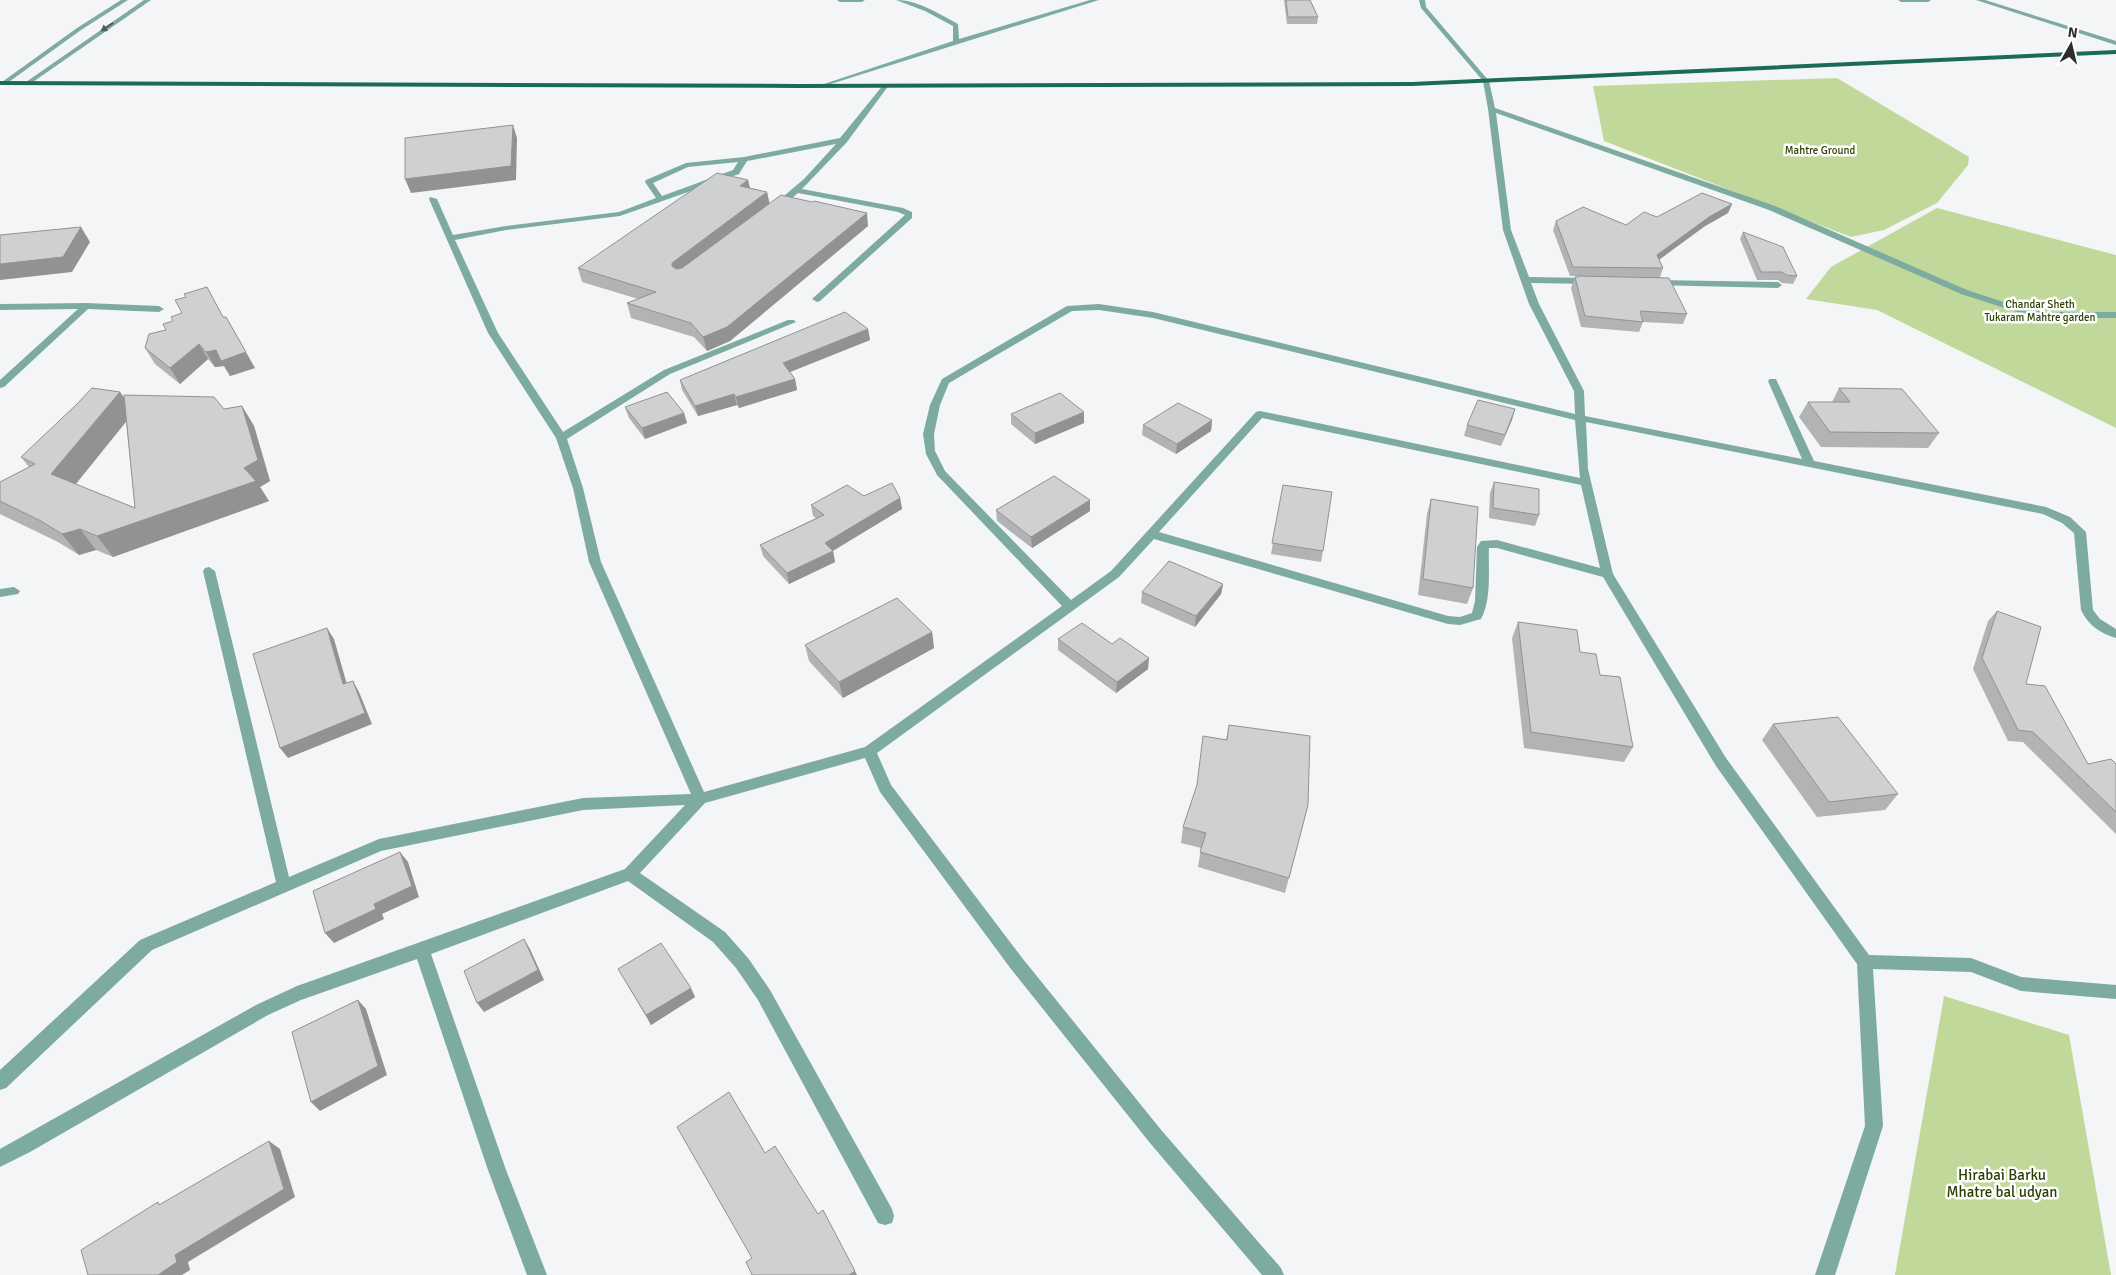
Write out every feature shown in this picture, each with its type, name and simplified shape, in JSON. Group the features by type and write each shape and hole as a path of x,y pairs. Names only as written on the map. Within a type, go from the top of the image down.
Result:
{"main road":[{"path":"2,83 823,86 1412,84 2116,52"}],"street":[{"path":"2,83 125,0"},
{"path":"28,83 148,0"},
{"path":"840,0 862,0"},
{"path":"899,0 956,25 956,42"},
{"path":"909,3 919,0"},
{"path":"823,86 956,42 1096,0"},
{"path":"1422,0 1423,7 1486,81 1492,110 1507,230 1534,304 1579,391 1583,469 1607,574 1722,762 1865,962 1874,1126 1825,1275"},
{"path":"1902,0 1928,0"},
{"path":"1978,0 2116,43"},
{"path":"39,58 63,57"},
{"path":"765,216 796,190 844,140 886,86"},
{"path":"1492,110 1772,208 1964,292 2020,310 2048,315 2116,315"},
{"path":"660,199 649,182 686,165 744,159 844,140"},
{"path":"450,238 506,228 620,214 736,172 744,159"},
{"path":"796,190 900,210 909,214 908,218 817,299"},
{"path":"433,199 493,334 560,438 578,488 596,562 700,800"},
{"path":"1526,280 1603,282"},
{"path":"1642,282 1778,285"},
{"path":"0,307 86,306 159,309"},
{"path":"0,385 86,306"},
{"path":"1070,606 941,473 929,450 929,432 936,396 945,381 1070,308 1100,307 1153,315 1580,418 2046,511 2066,520 2080,532 2087,610 2090,617 2099,625 2116,634"},
{"path":"560,438 629,394 668,372 790,322"},
{"path":"1772,381 1810,464"},
{"path":"0,1082 146,945 379,845 583,804 700,800 869,751 1115,574 1260,414 1586,482"},
{"path":"1151,534 1392,604 1460,621 1477,616 1481,600 1483,547 1485,544 1497,544 1607,574"},
{"path":"209,571 284,886"},
{"path":"0,593 14,591"},
{"path":"869,751 885,788 1017,964 1156,1137 1274,1275"},
{"path":"0,1158 262,1010 297,994 630,874 700,800"},
{"path":"630,874 719,937 742,962 764,995 885,1216"},
{"path":"422,950 497,1170 537,1275"},
{"path":"1865,962 1970,965 2021,984 2116,992"}],"green space":[{"name":"Mahtre Ground","path":"1837,78 1969,157 1968,165 1937,203 1884,230 1851,237 1604,141 1593,86"},
{"name":"Chandar Sheth Tukaram Mahtre garden","path":"1937,208 2116,255 2116,428 1877,310 1806,299 1831,267"},
{"name":"Hirabai Barku Mhatre bal udyan","path":"1944,996 2069,1035 2111,1275 1895,1275"}],"building":[{"path":"1286,0 1310,0 1318,17 1288,17"},
{"path":"513,125 511,166 405,179 405,138"},
{"path":"717,173 748,180 740,186 767,192 672,263 672,266 676,269 682,268 781,195 867,213 727,327 703,337 691,323 627,303 656,292 578,268"},
{"path":"1702,193 1732,204 1709,217 1657,255 1663,268 1573,267 1556,221 1583,207 1626,225 1644,212 1657,217"},
{"path":"81,227 63,257 0,264 0,235"},
{"path":"1743,232 1783,247 1797,276 1786,275 1782,272 1761,272"},
{"path":"1575,277 1669,278 1687,314 1640,311 1643,322 1585,316"},
{"path":"207,287 223,317 226,317 246,352 221,361 216,350 206,352 199,344 170,368 145,348 149,334 166,330 163,324 173,321 171,317 182,313 175,300 186,297 184,294"},
{"path":"845,312 868,329 783,363 795,379 736,397 734,394 695,406 680,380"},
{"path":"92,388 120,392 51,474 135,508 124,395 214,397 224,409 242,406 258,460 244,468 256,481 97,536 80,529 62,534 41,521 0,501 0,482 35,464 21,457"},
{"path":"1839,388 1902,389 1939,433 1830,432 1808,402 1850,402"},
{"path":"667,392 684,413 642,428 625,407"},
{"path":"1060,393 1084,412 1035,433 1011,414"},
{"path":"1478,400 1515,409 1505,435 1467,425"},
{"path":"1178,403 1212,420 1177,444 1143,425"},
{"path":"1054,476 1090,500 1031,537 996,510"},
{"path":"1494,482 1539,489 1539,515 1493,508"},
{"path":"892,483 900,498 825,543 833,551 787,573 760,545 824,515 811,505 847,485 864,496"},
{"path":"1283,485 1332,492 1323,551 1272,543"},
{"path":"1431,499 1478,507 1473,588 1423,579"},
{"path":"1169,561 1223,584 1196,616 1142,592"},
{"path":"897,598 932,632 839,682 805,645"},
{"path":"1997,611 2041,627 2026,684 2045,686 2088,764 2111,759 2116,764 2116,812 2033,732 2018,730 1982,658"},
{"path":"1518,622 1577,630 1580,652 1596,654 1600,675 1620,677 1633,747 1531,732"},
{"path":"1082,623 1112,644 1120,638 1149,658 1117,682 1058,639"},
{"path":"327,628 343,684 353,681 365,713 280,748 253,654"},
{"path":"1838,717 1898,794 1829,802 1773,724"},
{"path":"1229,725 1310,736 1308,805 1289,878 1200,852 1206,833 1183,827 1197,785 1203,736 1227,740"},
{"path":"400,852 412,886 374,904 376,909 325,933 313,891"},
{"path":"524,939 538,970 477,1003 464,971"},
{"path":"661,943 691,988 646,1015 618,969"},
{"path":"358,1000 378,1066 311,1102 292,1032"},
{"path":"729,1092 765,1153 775,1146 818,1214 823,1210 855,1271 849,1275 752,1275 746,1262 752,1258 677,1127"},
{"path":"269,1141 284,1189 175,1255 177,1262 158,1275 88,1275 81,1250 158,1202 159,1205"}]}
